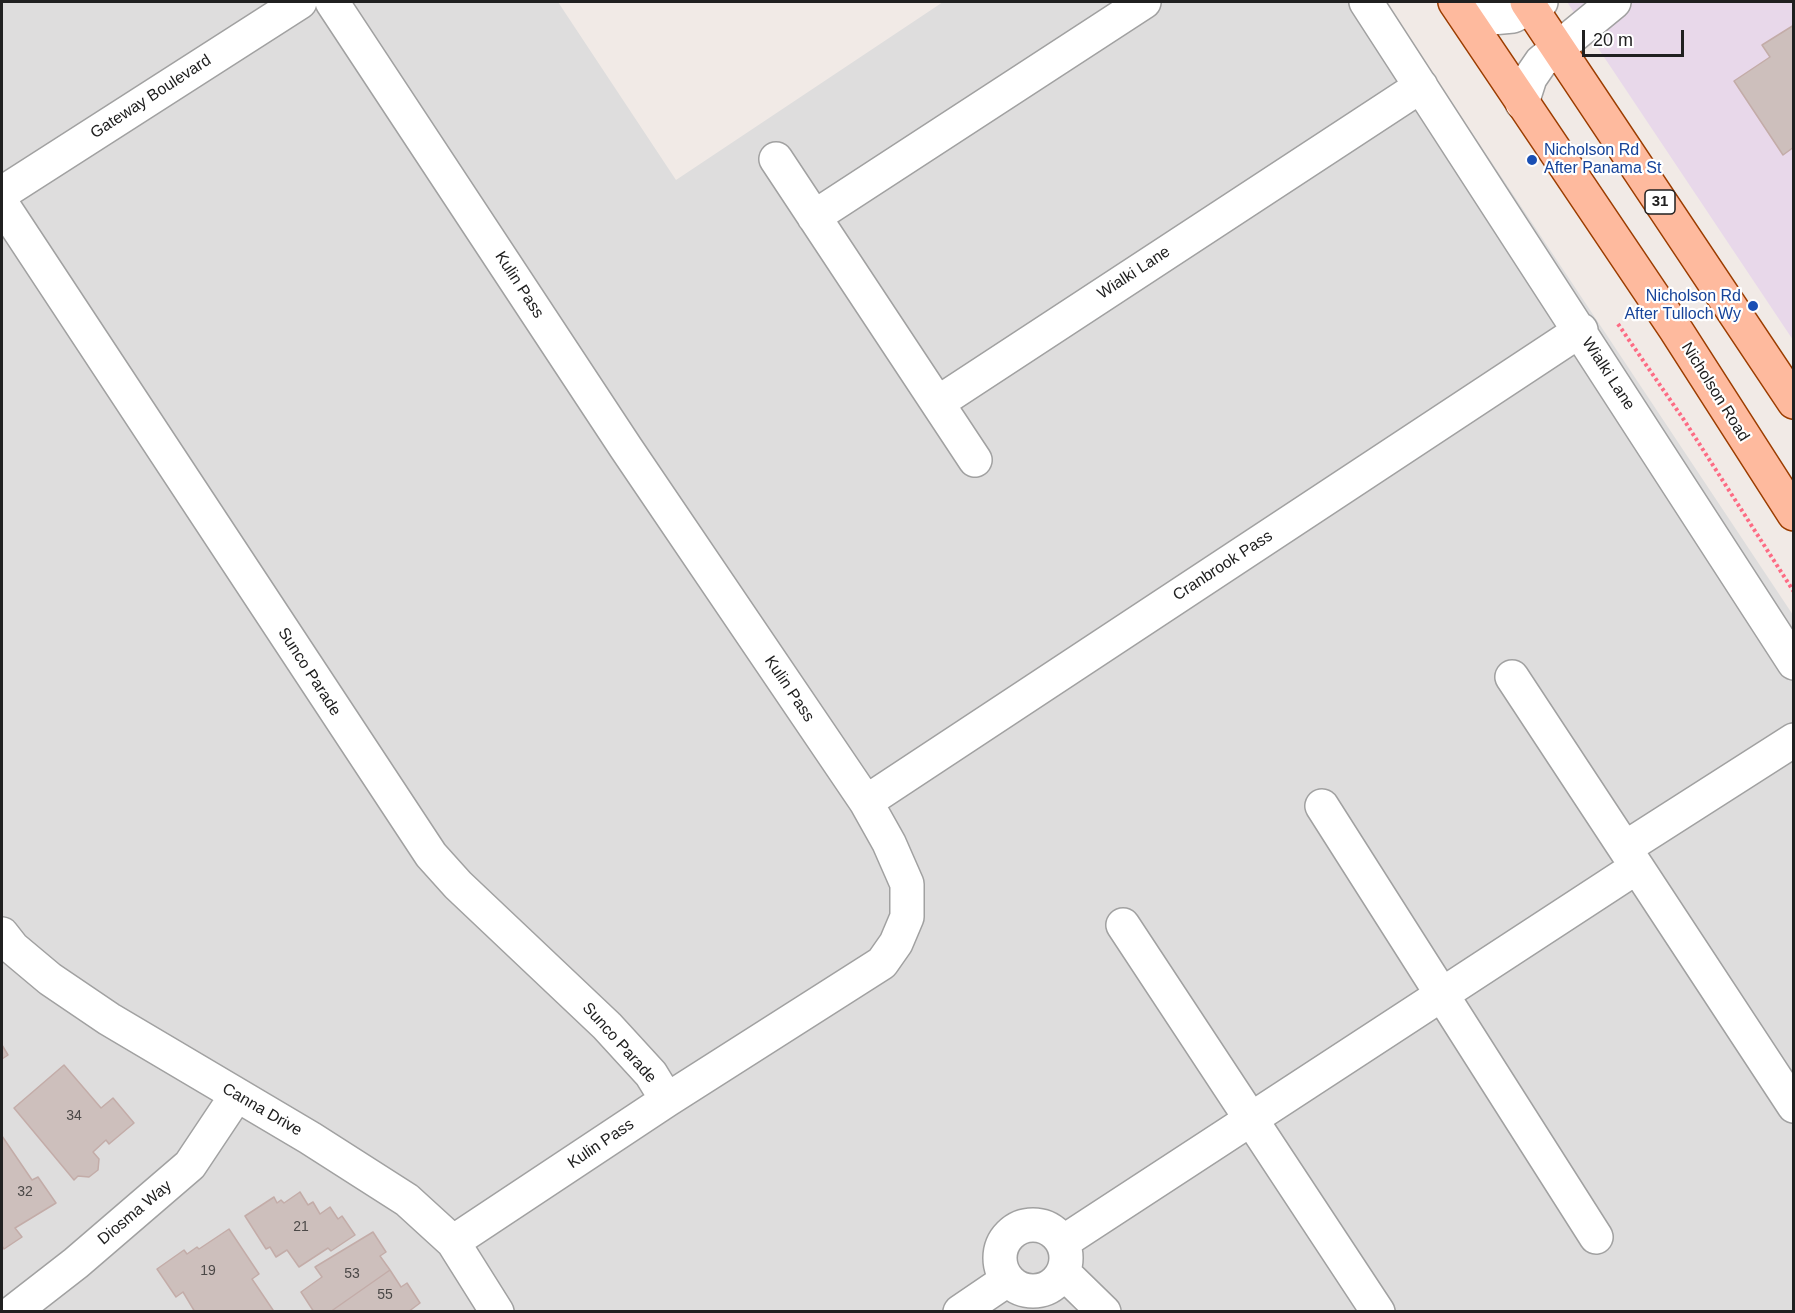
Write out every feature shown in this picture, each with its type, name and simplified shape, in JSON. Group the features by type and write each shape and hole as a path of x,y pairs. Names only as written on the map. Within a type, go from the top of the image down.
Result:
{"main road":[{"name":"31","path":"1533,4 1558,48 1794,402"},
{"name":"Nicholson Road","path":"1459,7 1676,330 1794,514"}],"street":[{"name":"Gateway Boulevard","path":"2,193 300,2"},
{"name":"Kulin Pass","path":"332,2 626,448 866,802 889,843 907,884 907,917 896,943 882,963 667,1100 453,1242"},
{"path":"814,217 1144,2"},
{"name":"Wialki Lane","path":"1366,2 1581,330 1794,663"},
{"path":"1522,103 1530,78 1541,62 1614,2"},
{"path":"1459,7 1481,19 1513,16 1533,4"},
{"name":"Wialki Lane","path":"939,402 1421,86"},
{"path":"776,159 975,459"},
{"name":"Sunco Parade","path":"2,204 431,855 458,885 607,1026 651,1074 667,1100"},
{"name":"Cranbrook Pass","path":"866,802 1581,330"},
{"path":"1512,677 1794,1106"},
{"path":"1104,1311 1064,1258 1048,1227 1030,1224 1015,1229 1003,1242 1000,1262 1007,1280 1018,1288 1032,1292 1050,1288 1064,1258 1250,1118 1443,996 1794,740"},
{"path":"1322,806 1596,1237"},
{"path":"1123,925 1378,1311"},
{"name":"Canna Drive","path":"2,934 13,948 50,980 236,1096 383,1183 407,1200 453,1242 497,1311"},
{"name":"Diosma Way","path":"14,1311 76,1263 190,1165 236,1096"},
{"path":"960,1311 1007,1280"}],"path":[{"path":"1617,322 1684,420 1794,592"}],"shaded area":[{"path":"2,2 558,2 676,180 943,2 1385,2 1793,615 1793,1311 2,1312"},
{"path":"1567,2 1793,2 1793,340 1600,51"}],"building":[{"path":"1794,25 1794,147 1783,155 1734,81 1770,57 1762,45"},
{"path":"2,1045 8,1055 2,1059"},
{"path":"64,1065 101,1108 113,1098 134,1123 109,1144 106,1140 93,1152 99,1159 98,1170 89,1177 78,1176 74,1180 14,1108"},
{"path":"2,1136 32,1180 38,1177 56,1203 15,1228 22,1237 4,1249 2,1246"},
{"path":"300,1192 308,1205 313,1202 320,1214 330,1207 338,1219 342,1216 355,1235 331,1251 328,1248 299,1267 287,1250 276,1257 270,1247 266,1249 245,1216 274,1197 277,1203 281,1200 284,1203"},
{"path":"229,1229 259,1274 252,1279 273,1310 271,1312 195,1312 183,1292 176,1297 157,1269 184,1250 187,1254 197,1247 199,1249"},
{"path":"373,1232 386,1252 380,1256 390,1270 330,1312 314,1312 301,1292 322,1277 315,1267"},
{"path":"390,1270 401,1287 407,1283 420,1303 408,1312 330,1312"}],"place":[{"name":"Nicholson Rd After Panama St","path":"1532,160"},
{"name":"Nicholson Rd After Tulloch Wy","path":"1753,306"}]}
